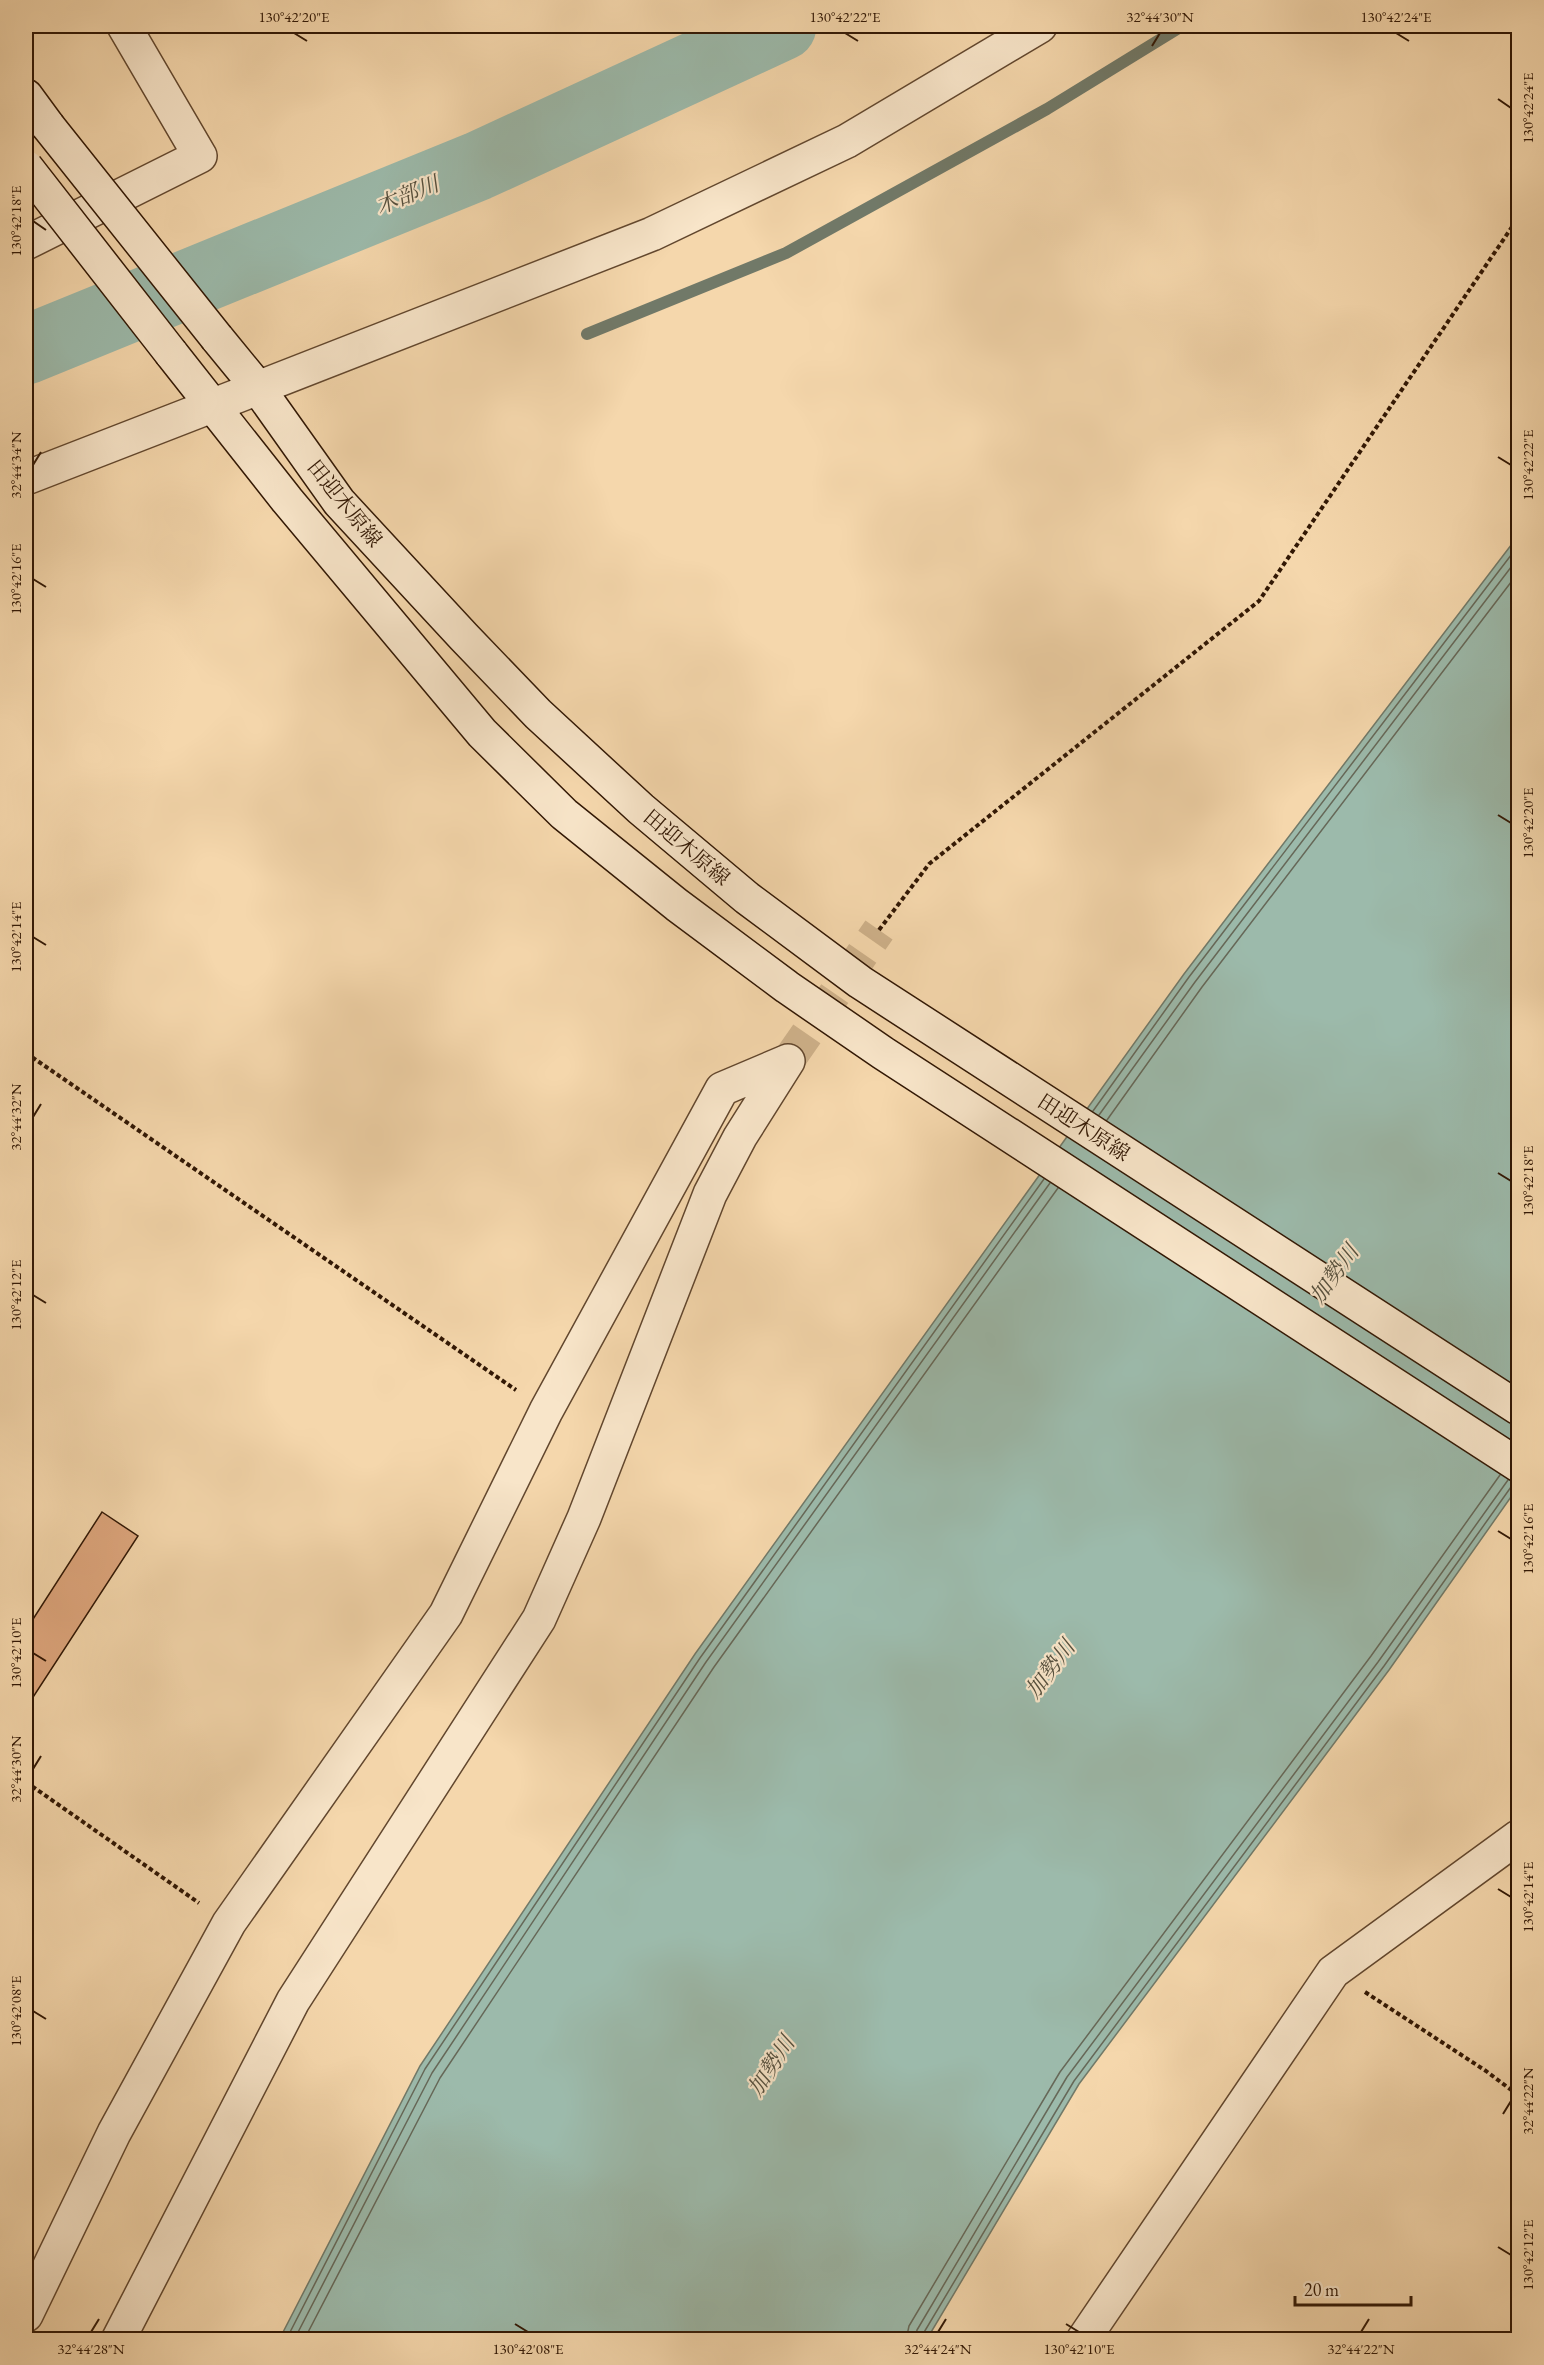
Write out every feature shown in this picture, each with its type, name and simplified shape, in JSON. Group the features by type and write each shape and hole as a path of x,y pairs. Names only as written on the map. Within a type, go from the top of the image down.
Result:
{"street":[{"path":"26,243 200,156 124,26"},
{"path":"26,478 652,234 847,141 1040,26"},
{"name":"田迎木原線","path":"26,96 258,388 346,510 538,714 641,809 747,898 860,981 1518,1408"},
{"name":"田迎木原線","path":"26,167 287,500 482,733 564,813 677,905 787,987 883,1053 1518,1465"},
{"path":"26,2315 114,2133 229,1923 446,1614 546,1411 722,1089 788,1060 740,1137 710,1194 584,1518 538,1619 294,2001 118,2340"},
{"path":"1083,2340 1333,1972 1518,1838"}],"path":[{"path":"879,930 928,864 1259,601 1518,218"},
{"path":"26,1053 546,1411"},
{"path":"26,1782 229,1923"},
{"path":"1333,1972 1486,2071 1518,2096"}],"water":[{"name":"加勢川","path":"1518,536 1518,1487 1389,1670 1079,2084 927,2339 279,2340 420,2066 695,1654 1184,974"}],"building":[{"path":"102,1512 138,1536 26,1708 26,1630"}],"waterway":[{"name":"木部川","path":"26,350 478,166 782,26"},
{"path":"587,334 786,253 1047,109 1182,26"}],"tunnel":[{"path":"788,1061 879,930"}]}
